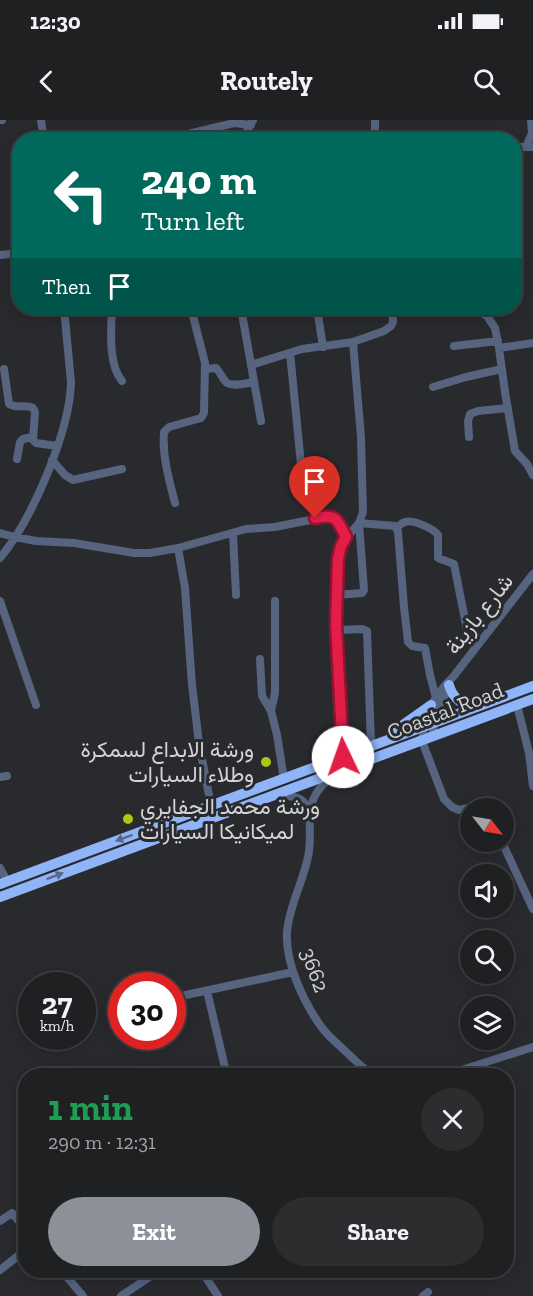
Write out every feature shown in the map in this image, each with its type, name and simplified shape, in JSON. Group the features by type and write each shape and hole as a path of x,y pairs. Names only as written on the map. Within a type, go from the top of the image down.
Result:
{"highway":[{"path":"451,681 454,697 461,703 477,707"},
{"name":"Coastal Road","path":"4,883 533,686"},
{"name":"Coastal Road","path":"0,897 533,699"},
{"path":"388,740 397,729 433,701"}],"street":[{"path":"529,147 532,133 531,120"},
{"path":"196,132 234,123 252,122"},
{"path":"0,255 10,254"},
{"path":"0,558 15,537 40,489 57,446 71,387 64,315"},
{"path":"112,315 114,366 122,381"},
{"path":"175,503 167,470 164,432 169,427 204,415 205,363 193,315"},
{"path":"242,315 261,421"},
{"path":"318,315 323,347"},
{"path":"251,365 302,350 353,342 389,329 393,322 392,315"},
{"path":"484,315 490,319 495,328 516,451 533,475"},
{"path":"343,757 337,630 339,554 346,537 359,523 363,512 361,437 353,342"},
{"path":"454,346 533,344"},
{"path":"290,353 301,464"},
{"path":"205,369 216,368 230,384 254,382"},
{"path":"4,369 9,404 30,407 34,410 32,437 36,443 57,446"},
{"path":"433,387 502,369"},
{"path":"469,437 470,414 508,408"},
{"path":"17,459 20,442 32,437"},
{"path":"52,460 65,475 73,480 122,469"},
{"path":"0,533 36,541 82,543 141,554 164,552 246,530 330,516 336,519 346,537"},
{"path":"396,528 403,522 410,521 432,529 438,535 438,558 454,564 467,630 476,647"},
{"path":"359,523 393,526 398,532 408,642 412,646 425,648 433,701"},
{"path":"337,595 362,593 364,590 359,523"},
{"path":"233,533 236,596"},
{"path":"178,548 184,588 192,685 211,806"},
{"name":"شارع بازينة","path":"427,739 433,701 533,574"},
{"path":"0,601 36,705"},
{"path":"271,711 275,693 275,601"},
{"path":"337,630 363,628 367,631 371,746"},
{"path":"260,659 262,696 271,711 275,726 284,779"},
{"name":"شارع بازينة","path":"429,724 451,681"},
{"path":"517,705 529,753 533,786"},
{"path":"427,739 444,799 452,807 460,810"},
{"name":"3662","path":"337,772 315,795 313,801 309,856 287,930 287,946 293,972 321,1027 363,1068"},
{"path":"277,795 297,797 304,801 310,819"},
{"path":"507,852 533,909"},
{"path":"0,868 4,883"},
{"path":"186,995 293,972"},
{"path":"207,991 224,1068"},
{"path":"468,1068 533,1047"},
{"path":"0,1221 12,1213 18,1219"},
{"path":"0,1270 18,1255"},
{"path":"67,1278 78,1294"},
{"path":"121,1296 148,1278"},
{"path":"206,1278 218,1296"}],"place":[{"name":"ورشة الابداع لسمكرة وطلاء السيارات","path":"266,762"},
{"name":"ورشة محمد الجفايري لميكانيكا السيارات","path":"128,819"}],"route":[{"path":"315,518 333,517 346,537 338,559 336,623 343,757"}]}
